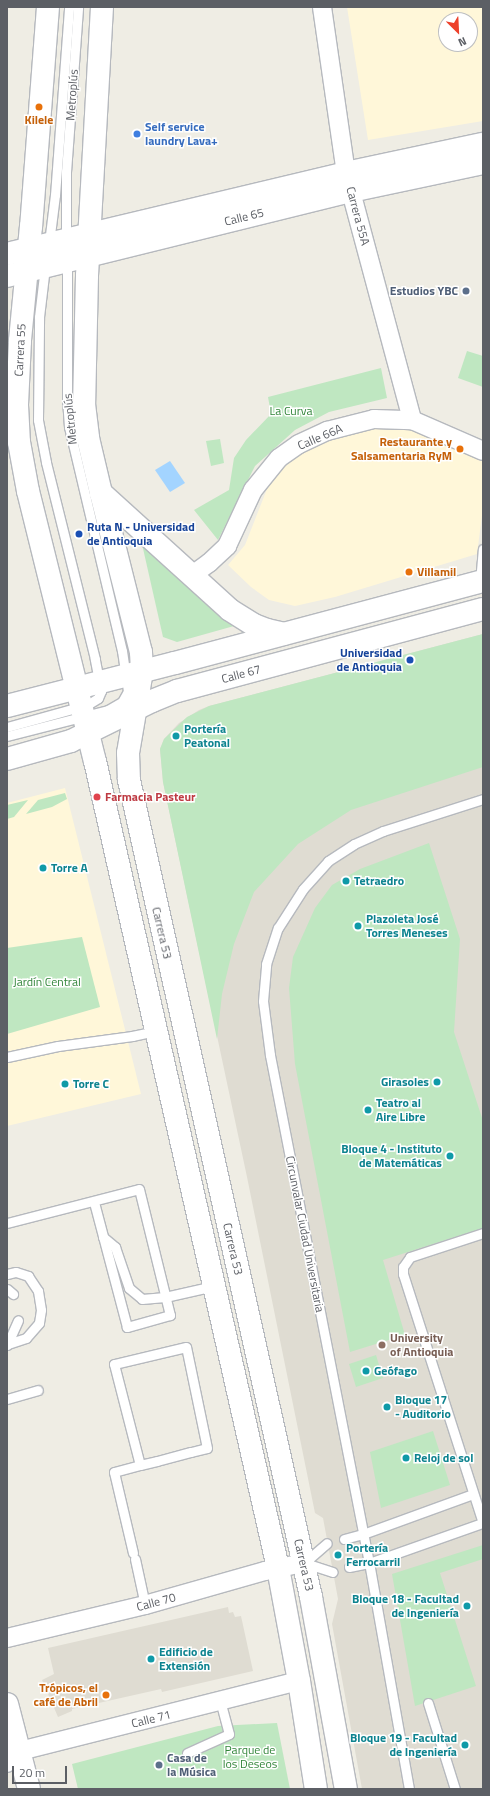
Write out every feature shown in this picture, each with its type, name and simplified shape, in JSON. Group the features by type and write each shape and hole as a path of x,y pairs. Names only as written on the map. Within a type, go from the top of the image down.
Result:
{"main road":[{"name":"Carrera 55","path":"48,7 48,244 26,271 17,404 19,442 28,491 83,710"},
{"path":"102,7 88,255 84,404 88,438 138,638 134,673"},
{"name":"Calle 65","path":"26,271 67,261 483,144"},
{"name":"Calle 65","path":"7,254 90,233 349,182 483,163"},
{"path":"101,493 218,601 241,618 266,630 286,634"},
{"name":"Calle 67","path":"7,759 62,744 100,681 286,634 482,581"},
{"name":"Calle 67","path":"7,706 83,710 135,710 184,689 483,608"},
{"name":"Carrera 53","path":"134,673 135,710 128,753 132,797 304,1563 346,1789"},
{"path":"83,710 278,1568 299,1681 316,1789"},
{"path":"7,1704 14,1757 29,1789"}],"street":[{"name":"Carrera 55A","path":"322,7 349,182 412,420"},
{"name":"Calle 66A","path":"191,576 209,563 227,546 253,490 279,458 299,444 327,431 374,419 412,420 483,451"},
{"name":"Calle 70","path":"7,1638 145,1605 278,1568 304,1563"},
{"name":"Calle 71","path":"14,1757 299,1681"}],"lane":[{"name":"Metroplús","path":"48,244 55,195 68,7"},
{"name":"Metroplús","path":"48,244 66,172 78,7"},
{"name":"Metroplús","path":"7,727 83,710 108,710 122,702 128,691 134,673 69,427 67,399 67,261 48,244"},
{"path":"26,271 39,317 38,420 46,462 100,681"},
{"path":"482,581 483,549"},
{"name":"Metroplús","path":"7,736 83,710"},
{"name":"Circunvalar Ciudad Universitaria","path":"409,1789 369,1563 270,1055 263,1001 266,964 278,928 303,889 328,860 354,844 382,831 483,799"},
{"path":"7,1057 58,1046 132,1036 156,1030"},
{"path":"7,1223 139,1190 170,1315 127,1327 94,1202"},
{"path":"349,1567 369,1563 482,1523 403,1274 403,1267 410,1257 483,1233"},
{"path":"103,1237 114,1247 129,1288 142,1299 165,1297 214,1286"},
{"path":"7,1274 16,1272 28,1276 38,1291 41,1310 39,1323 26,1338 8,1345"},
{"path":"8,1345 18,1320"},
{"path":"140,1465 114,1364 186,1347 206,1448 114,1472 145,1605"},
{"path":"7,1399 38,1390"},
{"path":"344,1539 363,1534 473,1494"},
{"path":"304,1563 327,1543"},
{"path":"304,1563 333,1572"},
{"path":"187,1753 228,1734 220,1702"},
{"path":"428,1703 455,1789"}],"shaded area":[{"path":"347,7 483,7 483,121 368,140"},
{"path":"383,426 410,430 483,458 483,508 477,554 335,597 295,606 269,600 251,587 228,565 245,545 267,489 278,472 301,452 356,428"},
{"name":"University of Antioquia","path":"483,634 483,1789 362,1789 332,1624 338,1599 323,1518 315,1513 247,1177 163,782 160,749 164,739 179,723 199,710 209,706"},
{"path":"65,788 141,1094 7,1126 7,803"},
{"name":"Edificio de Extensión","path":"228,1607 229,1613 233,1612 235,1617 241,1616 253,1671 162,1692 161,1689 72,1709 72,1711 58,1717 42,1680 54,1674 48,1648"}],"green space":[{"path":"467,351 483,356 483,387 458,378"},
{"name":"La Curva","path":"381,368 387,398 329,412 295,430 255,466 218,540 194,510 229,490 234,458 246,440 271,414 268,397"},
{"path":"220,439 224,463 211,466 206,441"},
{"path":"142,544 234,626 177,642 163,637"},
{"path":"483,634 483,767 351,810 298,844 254,892 234,944 222,994 217,1039 163,782 160,749 164,739 187,717 209,706"},
{"path":"65,793 67,799 52,807 26,814 38,800"},
{"path":"28,800 14,817 7,819 7,805"},
{"path":"429,843 460,939 454,1032 483,1121 483,1228 383,1260 405,1335 350,1352 295,1064 289,988 293,957 315,908 332,885 360,869"},
{"name":"Jardín Central","path":"82,937 100,1007 7,1034 7,948"},
{"path":"376,1355 383,1378 356,1387 349,1364"},
{"path":"433,1431 450,1485 381,1508 370,1452"},
{"path":"483,1545 483,1559 440,1573 476,1686 415,1706 392,1574"},
{"name":"Parque de los Deseos","path":"277,1723 290,1789 78,1789 72,1764 218,1726"}],"water":[{"path":"170,461 185,483 170,492 155,470"}],"place":[{"name":"Kilele","path":"39,107"},
{"name":"Self service laundry Lava+","path":"137,134"},
{"name":"Estudios YBC","path":"466,291"},
{"name":"Restaurante y Salsamentaria RyM","path":"460,449"},
{"name":"Ruta N - Universidad de Antioquia","path":"79,534"},
{"name":"Villamil","path":"409,572"},
{"name":"Universidad de Antioquia","path":"410,660"},
{"name":"Portería Peatonal","path":"176,736"},
{"name":"Farmacia Pasteur","path":"97,797"},
{"name":"Torre A","path":"43,868"},
{"name":"Tetraedro","path":"346,881"},
{"name":"Plazoleta José Torres Meneses","path":"358,926"},
{"name":"Girasoles","path":"437,1082"},
{"name":"Torre C","path":"65,1084"},
{"name":"Teatro al Aire Libre","path":"368,1110"},
{"name":"Bloque 4 - Instituto de Matemáticas","path":"450,1156"},
{"name":"University of Antioquia","path":"382,1345"},
{"name":"Geófago","path":"366,1371"},
{"name":"Bloque 17 - Auditorio","path":"387,1407"},
{"name":"Reloj de sol","path":"406,1458"},
{"name":"Portería Ferrocarril","path":"338,1555"},
{"name":"Bloque 18 - Facultad de Ingeniería","path":"467,1606"},
{"name":"Edificio de Extensión","path":"151,1659"},
{"name":"Trópicos, el café de Abril","path":"106,1695"},
{"name":"Bloque 19 - Facultad de Ingeniería","path":"465,1745"},
{"name":"Casa de la Música","path":"159,1765"}]}
